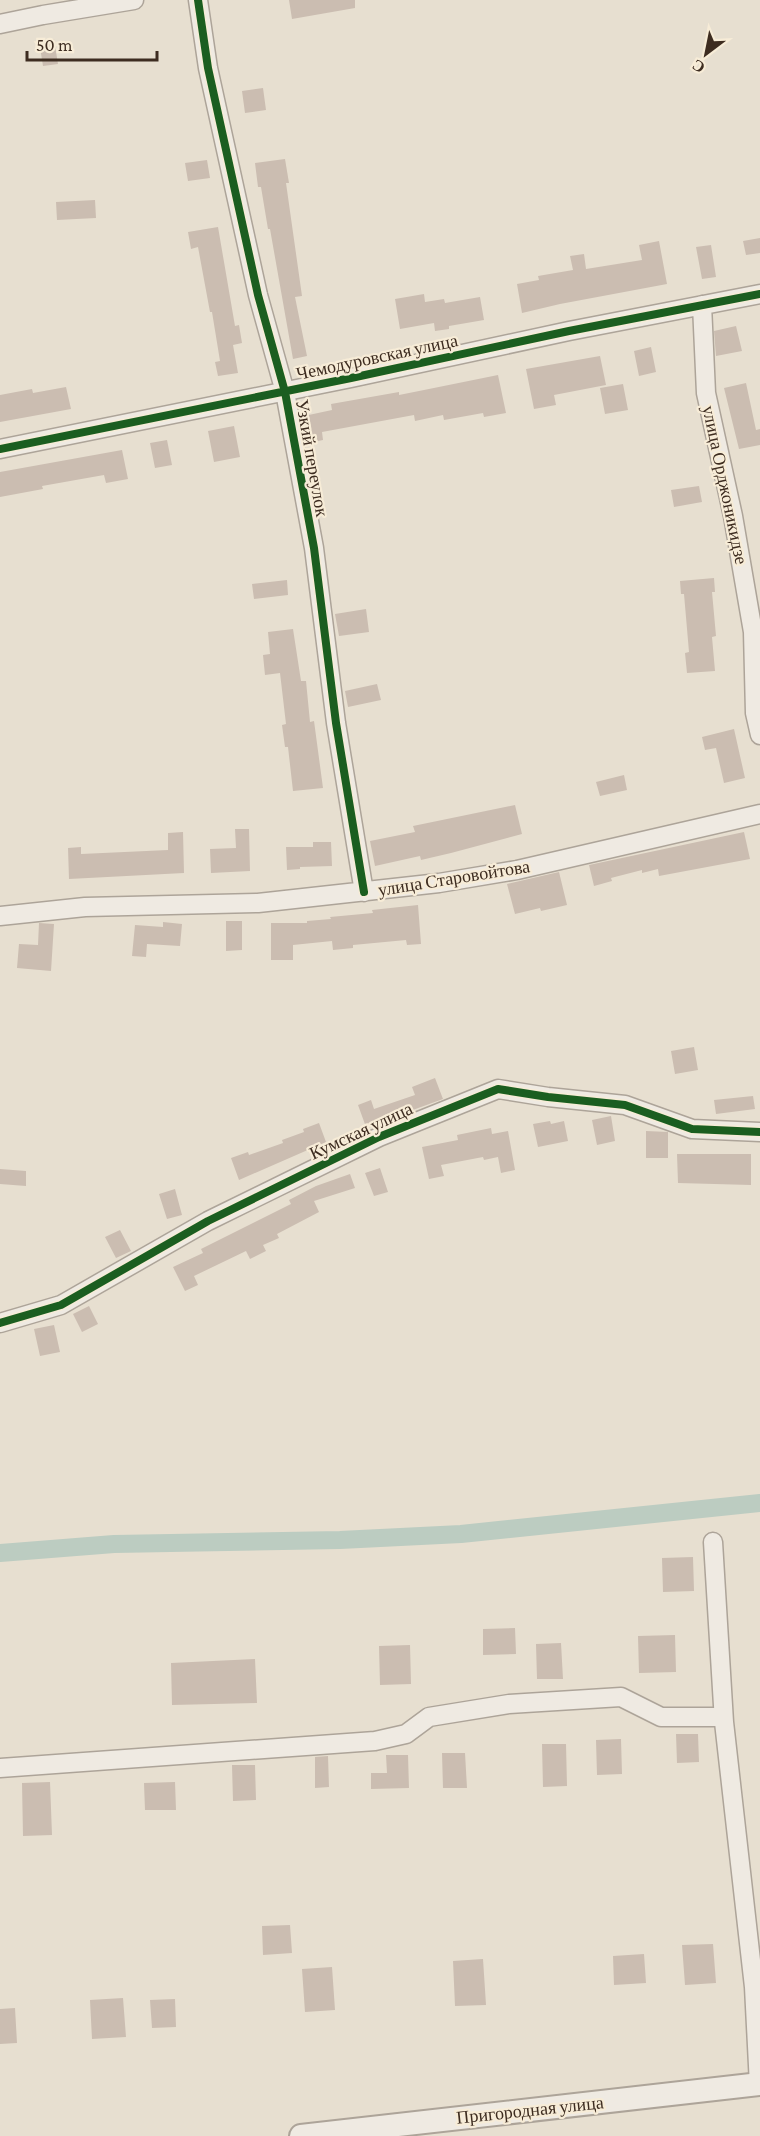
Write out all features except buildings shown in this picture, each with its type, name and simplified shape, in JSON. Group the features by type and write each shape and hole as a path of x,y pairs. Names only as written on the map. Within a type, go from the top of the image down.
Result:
{"street":[{"path":"0,24 134,0"},
{"name":"Узкий переулок","path":"198,0 208,68 256,283 285,392 314,548 336,723 364,892"},
{"name":"Чемодуровская улица","path":"0,449 285,392 569,331 760,294"},
{"name":"улица Орджоникидзе","path":"702,305 706,393 733,516 753,632 755,713 760,735"},
{"name":"улица Старовойтова","path":"0,916 85,907 258,903 439,883 517,870 760,814"},
{"name":"Кумская улица","path":"0,1323 61,1305 208,1221 368,1142 498,1089 625,1105 692,1129 760,1132"},
{"path":"712,1542 723,1717 754,1987 759,2084"},
{"path":"0,1768 375,1741 406,1734 429,1717 510,1704 621,1696 661,1717 723,1717"},
{"name":"Пригородная улица","path":"301,2136 759,2084"}],"waterway":[{"path":"0,1553 114,1544 340,1540 461,1534 760,1503"}],"cycle path":[{"path":"198,0 208,68 258,295 285,392 314,548 336,723 364,892"},
{"path":"0,449 569,331 760,294"},
{"path":"0,1323 61,1305 208,1221 379,1137 498,1089 625,1105 692,1129 760,1132"}]}
